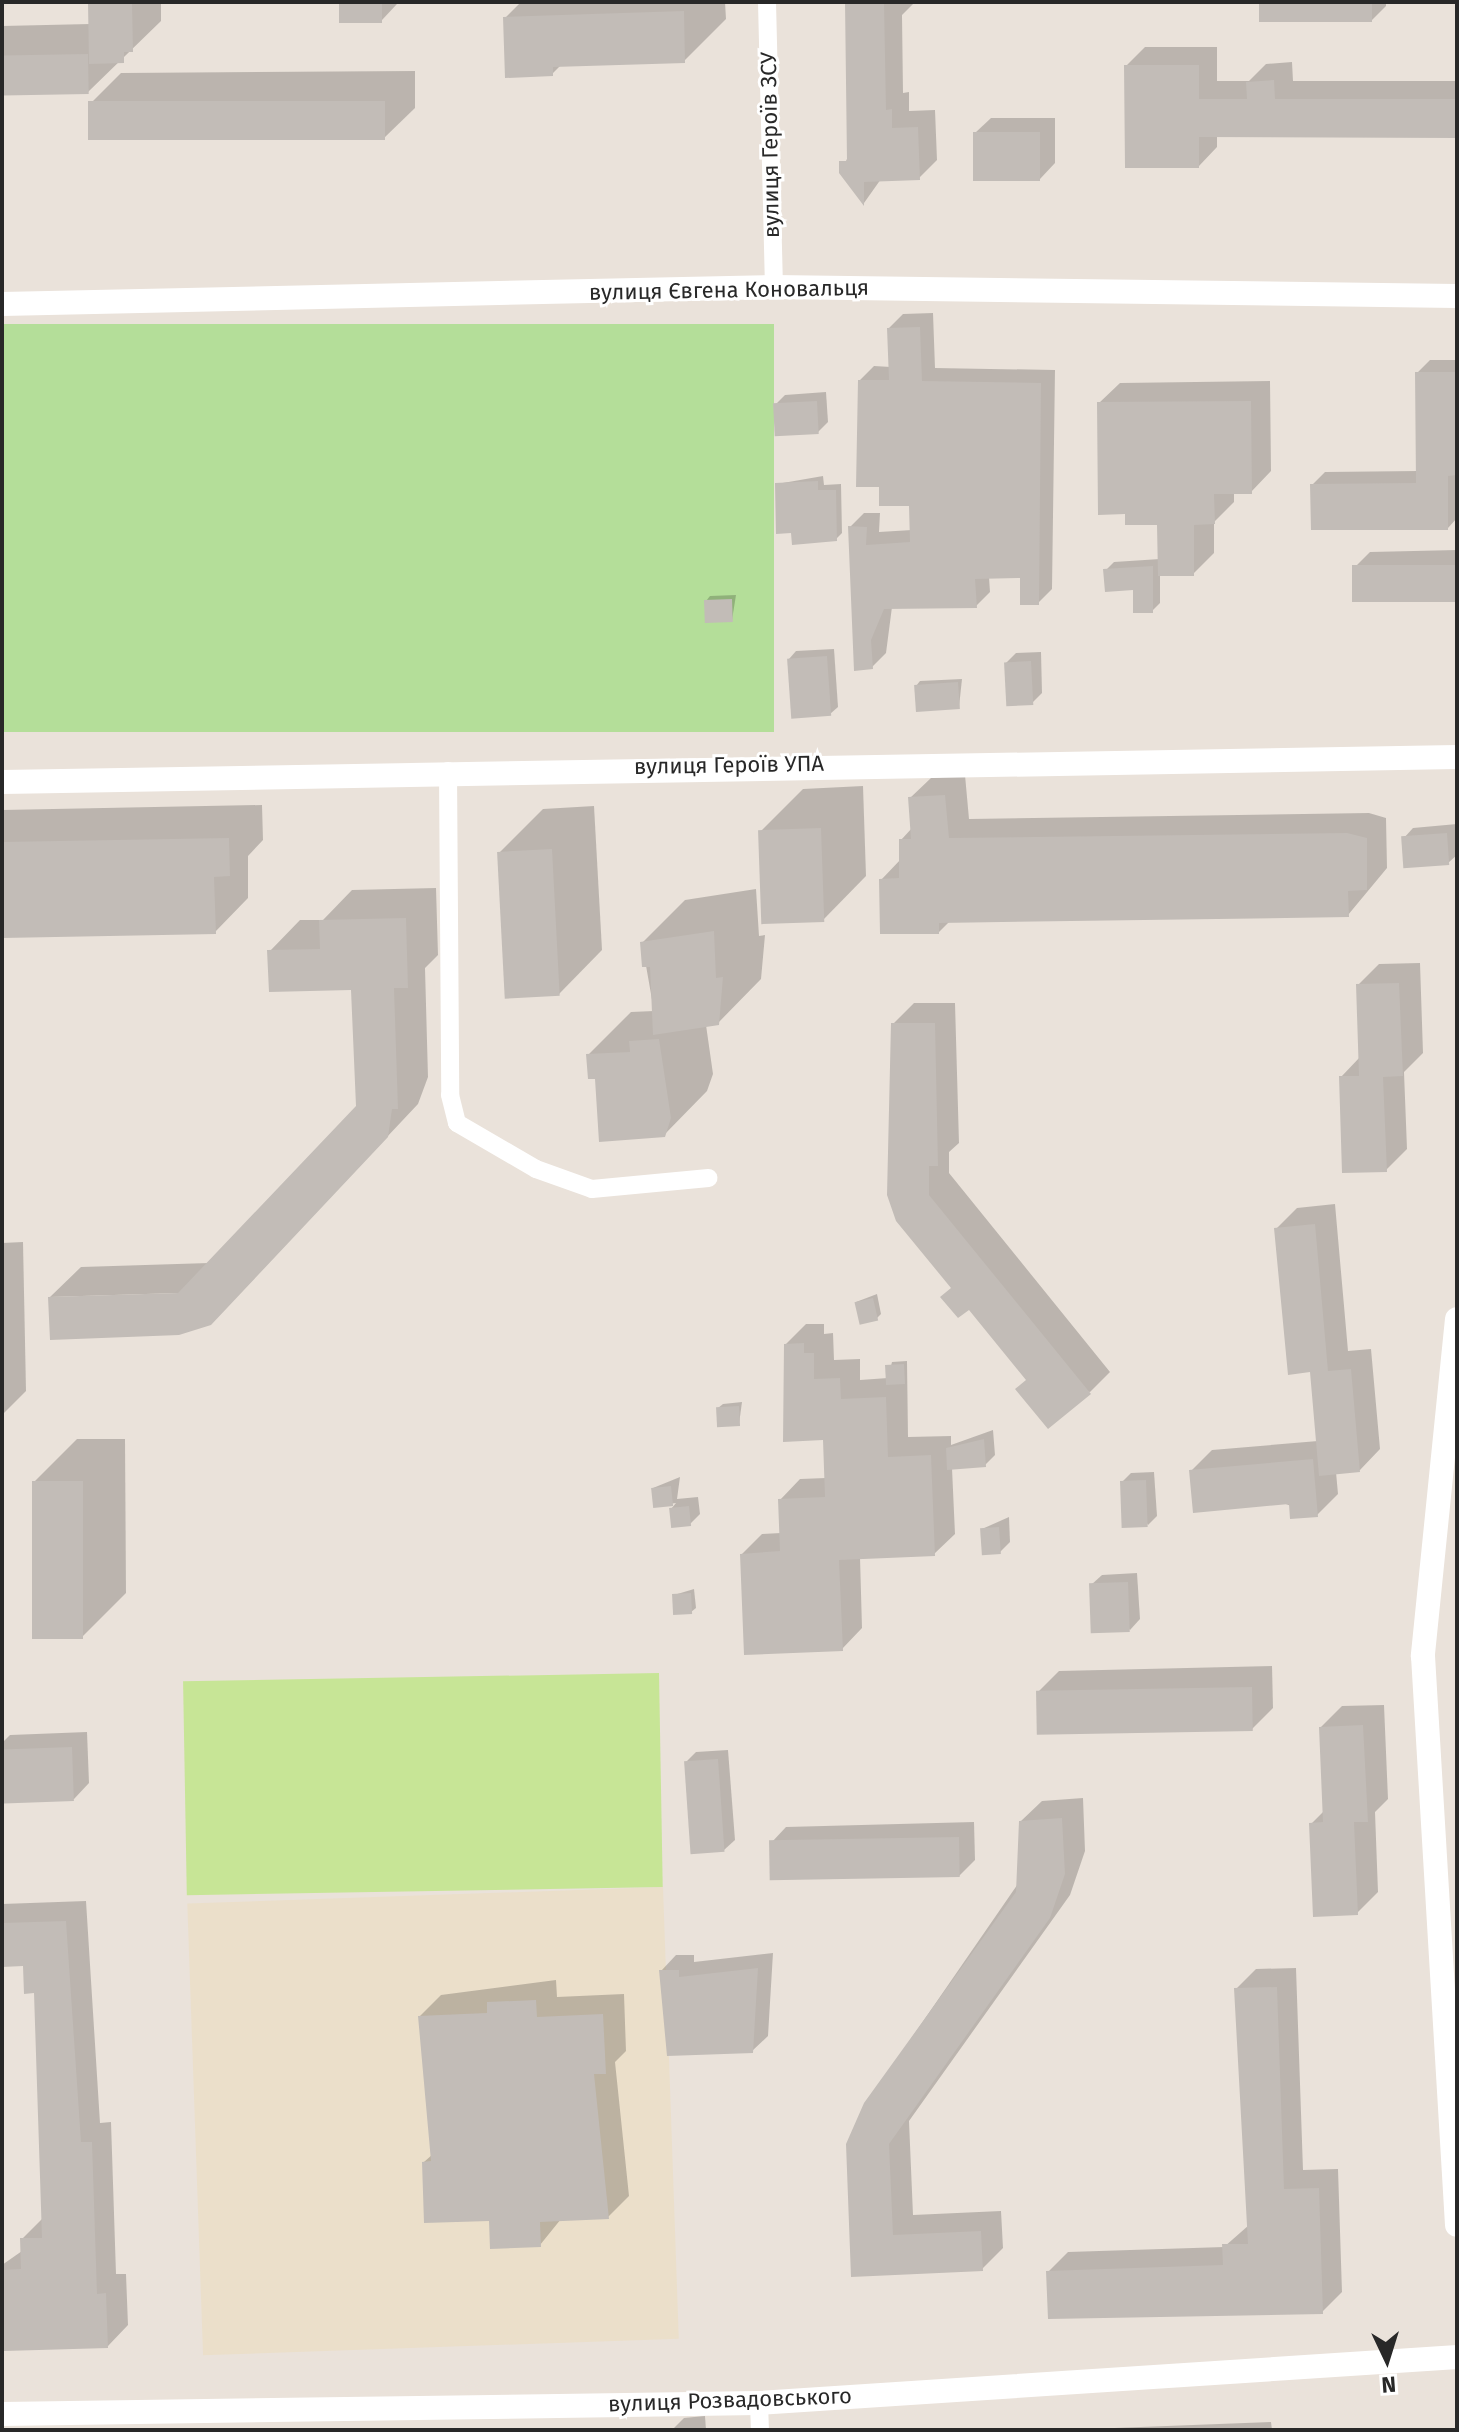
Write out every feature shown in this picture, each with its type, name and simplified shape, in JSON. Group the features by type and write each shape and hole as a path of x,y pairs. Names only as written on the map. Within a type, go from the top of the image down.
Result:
{"street":[{"name":"вулиця Героїв ЗСУ","path":"767,2 774,287"},
{"name":"вулиця Євгена Коновальця","path":"2,304 774,287 1457,296"},
{"name":"вулиця Героїв УПА","path":"2,782 448,771 1457,757"},
{"path":"448,771 450,1095 457,1123 536,1169 592,1189 708,1178"},
{"path":"1457,1319 1423,1656 1457,2225"},
{"name":"вулиця Розвадовського","path":"2,2414 759,2403 1457,2357"},
{"path":"759,2403 760,2430"}],"shaded area":[{"path":"663,1887 679,2339 203,2355 187,1904"}],"green space":[{"path":"2,324 774,324 774,732 2,732"},
{"path":"659,1673 663,1887 187,1895 183,1681"}],"building":[{"path":"88,2 132,2 133,52 124,52 124,63 89,64"},
{"path":"339,2 382,2 382,23 339,23"},
{"path":"845,2 884,2 886,110 892,109 892,128 918,127 920,180 864,182 864,206 839,173 839,161 847,161"},
{"path":"1259,2 1372,2 1372,22 1259,22"},
{"path":"684,11 685,63 553,67 553,76 505,78 503,17"},
{"path":"88,54 89,94 3,95 2,56"},
{"path":"1124,65 1199,65 1199,99 1247,99 1246,82 1274,80 1275,99 1457,99 1457,138 1199,137 1199,168 1125,168"},
{"path":"88,101 385,101 385,140 88,140"},
{"path":"973,132 1040,132 1040,181 973,181"},
{"path":"920,327 922,381 1041,383 1039,605 1020,605 1020,578 975,579 977,608 884,609 871,640 873,669 854,671 848,526 867,527 866,545 910,542 909,506 879,506 879,487 856,487 858,380 889,380 887,328"},
{"path":"1415,372 1457,372 1457,475 1448,476 1448,530 1311,530 1310,484 1416,483"},
{"path":"817,401 819,434 775,436 773,403"},
{"path":"1251,401 1252,494 1214,494 1215,524 1194,525 1194,576 1158,576 1157,525 1125,525 1125,514 1098,515 1097,402"},
{"path":"818,481 818,490 836,490 837,541 792,545 791,533 776,534 775,483"},
{"path":"1352,565 1457,565 1457,602 1352,602"},
{"path":"1153,566 1153,613 1133,613 1133,590 1105,592 1103,569"},
{"path":"732,599 733,622 705,623 704,600"},
{"path":"827,656 831,716 791,719 787,659"},
{"path":"1031,661 1033,705 1006,706 1004,662"},
{"path":"958,682 960,709 916,712 914,685"},
{"path":"945,795 949,838 1347,833 1367,838 1367,890 1348,891 1349,917 939,923 939,934 880,934 879,879 899,878 899,839 911,839 908,797"},
{"path":"821,828 824,922 761,924 758,830"},
{"path":"1447,833 1449,865 1403,868 1401,836"},
{"path":"229,838 230,876 214,877 216,934 2,938 2,842"},
{"path":"552,849 560,996 505,999 497,852"},
{"path":"406,918 408,988 394,988 398,1109 392,1109 388,1137 211,1325 179,1335 50,1340 48,1297 178,1293 356,1106 351,990 269,992 267,950 320,949 319,920"},
{"path":"714,931 716,978 723,977 719,1025 653,1035 650,967 642,967 640,942"},
{"path":"1399,983 1403,1076 1383,1077 1387,1172 1342,1173 1339,1076 1359,1076 1356,984"},
{"path":"891,1023 935,1023 938,1166 929,1166 929,1195 1091,1394 1048,1429 1015,1389 1026,1380 969,1310 958,1318 940,1297 951,1288 896,1221 887,1195"},
{"path":"659,1039 671,1118 665,1137 599,1142 595,1079 588,1079 586,1054 630,1052 629,1041"},
{"path":"1315,1224 1328,1371 1351,1369 1360,1472 1319,1476 1310,1372 1288,1375 1274,1228"},
{"path":"873,1298 878,1320 860,1325 854,1302"},
{"path":"804,1343 804,1353 814,1353 814,1379 840,1378 841,1399 886,1397 888,1457 931,1455 935,1556 839,1560 843,1651 744,1655 740,1554 780,1551 778,1499 825,1497 823,1440 783,1442 784,1344"},
{"path":"904,1364 905,1384 886,1385 885,1365"},
{"path":"739,1406 740,1426 717,1427 716,1407"},
{"path":"984,1439 986,1467 947,1470 946,1448"},
{"path":"1313,1459 1318,1517 1290,1519 1289,1504 1193,1513 1189,1470"},
{"path":"1146,1480 1148,1527 1122,1528 1120,1481"},
{"path":"32,1481 83,1481 83,1639 32,1639"},
{"path":"671,1486 673,1506 653,1508 651,1488"},
{"path":"689,1506 691,1526 671,1528 669,1508"},
{"path":"999,1527 1001,1554 982,1555 980,1528"},
{"path":"1128,1582 1130,1632 1091,1633 1089,1583"},
{"path":"691,1593 692,1614 673,1615 672,1594"},
{"path":"1252,1687 1253,1731 1037,1735 1036,1691"},
{"path":"1363,1725 1368,1822 1354,1822 1358,1915 1313,1917 1309,1823 1323,1822 1319,1727"},
{"path":"72,1747 74,1801 4,1803 2,1749"},
{"path":"718,1759 724,1852 691,1854 684,1761"},
{"path":"1062,1818 1065,1874 1050,1918 889,2144 893,2235 981,2231 983,2271 851,2277 846,2144 864,2103 1016,1892 1019,1821"},
{"path":"959,1837 960,1877 770,1880 769,1840"},
{"path":"66,1921 81,2142 92,2142 97,2294 106,2293 108,2348 4,2351 2,2270 21,2269 20,2238 42,2238 34,1993 24,1994 23,1966 2,1967 2,1923"},
{"path":"758,1968 753,2053 667,2056 659,1970 679,1970 679,1977"},
{"path":"1277,1987 1284,2189 1319,2188 1323,2314 1048,2319 1046,2271 1223,2265 1222,2244 1248,2244 1234,1988"},
{"path":"536,2000 537,2017 603,2014 606,2074 594,2074 609,2219 540,2222 541,2247 490,2249 489,2221 424,2223 422,2162 431,2161 418,2016 487,2013 487,2002"}]}
